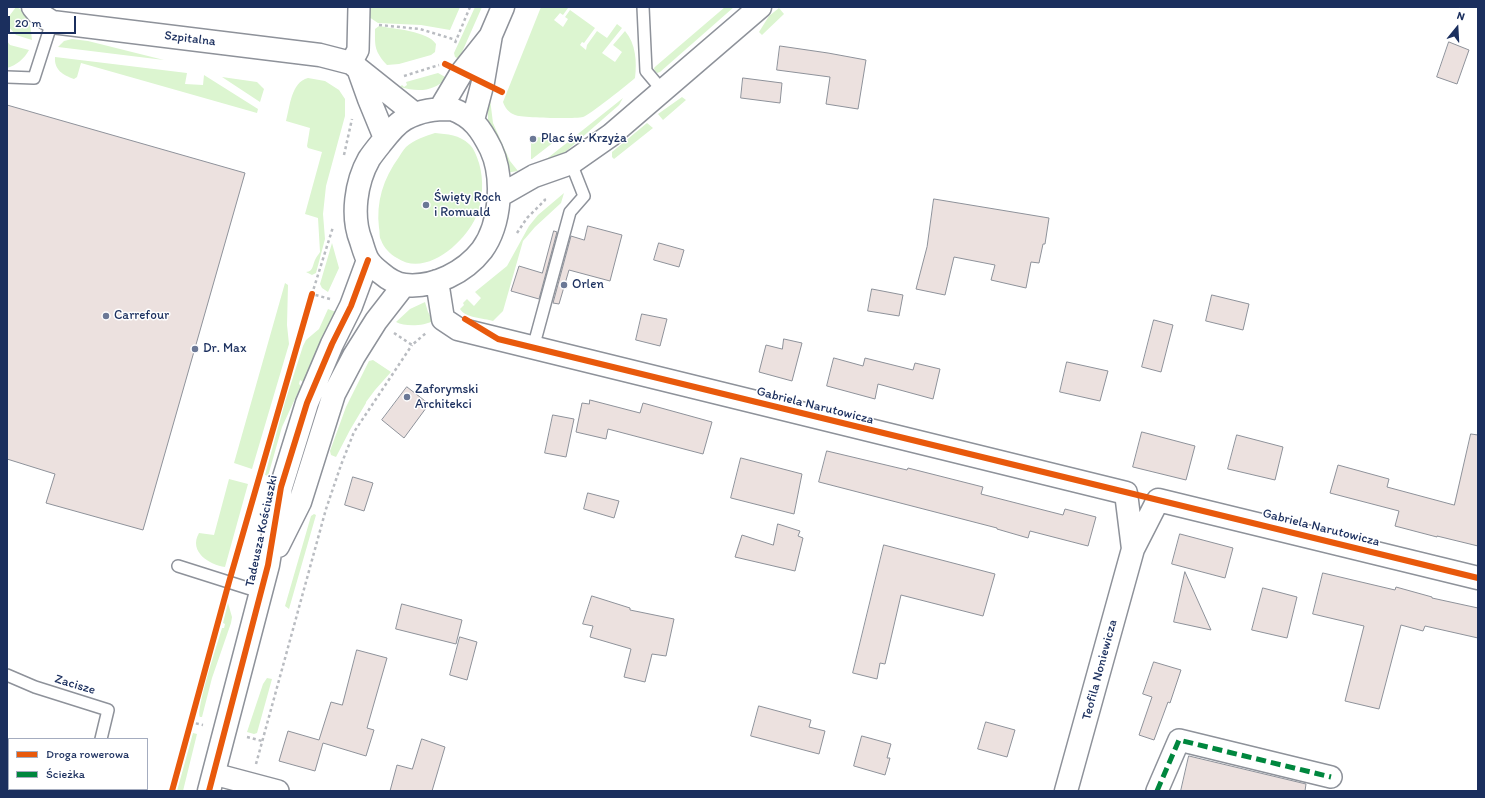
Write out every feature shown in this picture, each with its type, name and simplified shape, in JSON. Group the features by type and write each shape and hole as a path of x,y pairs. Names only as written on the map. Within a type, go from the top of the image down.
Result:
{"street":[{"name":"Szpitalna","path":"33,7 38,13 52,22 320,55 355,67 376,94 415,114"},
{"path":"355,67 358,50 359,7"},
{"path":"473,120 483,82 491,35 503,7"},
{"path":"499,196 534,176 571,163 611,135 760,7"},
{"path":"440,109 462,72 491,35"},
{"path":"376,94 385,138"},
{"path":"440,109 452,109 463,113 473,120 485,136 494,155 499,176 499,196 495,224 482,249 462,269 437,281 421,285 404,285 391,280 368,260 359,236 356,203 359,183 369,159 393,128 415,114 427,110 440,109"},
{"name":"Tadeusza Kościuszki","path":"211,782 268,565 281,487 307,403 332,344 352,306 368,260"},
{"path":"437,281 443,319"},
{"name":"Tadeusza Kościuszki","path":"268,565 300,502 334,394 354,356 376,321 404,285"},
{"name":"Gabriela Narutowicza","path":"443,319 458,329 1126,493"},
{"name":"Teofila Noniewicza","path":"1126,493 1133,549"},
{"name":"Gabriela Narutowicza","path":"1158,500 1478,578"},
{"name":"Teofila Noniewicza","path":"1066,791 1133,549 1158,500"},
{"path":"1157,791 1179,740 1331,777"},
{"path":"211,782 251,783 278,791"}],"lane":[{"path":"643,7 646,71 662,90"},
{"path":"7,77 34,78 52,22"},
{"path":"533,348 570,212 584,196 571,163"},
{"path":"178,566 260,592"},
{"name":"Zacisze","path":"7,675 35,687 108,710 102,738"}],"path":[{"path":"453,46 470,7"},
{"path":"376,25 420,29 456,40"},
{"path":"343,158 355,107 376,94 397,78 445,64"},
{"path":"335,221 312,294 352,306"},
{"path":"251,783 326,509 354,432 412,345 443,319"},
{"path":"376,321 412,345"}],"green space":[{"path":"16,7 27,16 32,40 16,35 7,25 7,19"},
{"path":"370,7 460,7 450,30 421,25 378,23 369,17"},
{"path":"475,7 482,7 459,59 455,57 454,53"},
{"path":"541,7 568,8 563,15 560,13 554,20 563,27 568,19 565,17 570,10 595,28 584,43 582,42 580,45 586,50 587,45 597,31 607,38 617,24 622,28 602,53 615,62 622,52 613,45 625,31 634,47 636,66 635,78 600,106 583,117 570,118 519,116 511,113 503,102"},
{"path":"725,7 734,7 660,72 657,73 655,71 654,68 656,66"},
{"path":"779,8 784,14 762,35 759,32 769,16"},
{"path":"379,26 410,31 426,36 436,44 435,52 431,55 399,64 387,65 377,52 376,48 375,29"},
{"path":"72,39 88,41 164,60 58,47 64,41"},
{"path":"7,41 10,45 29,50 20,61 7,68"},
{"path":"55,57 187,73 185,84 203,85 204,75 258,109 257,113 81,63 77,77 74,79 66,76 58,69 55,62"},
{"path":"438,73 447,78 442,83 431,88 425,90 413,90 400,87 402,85 404,87 407,85 406,82"},
{"path":"222,77 257,82 264,89 260,102"},
{"path":"308,78 325,81 339,90 345,99 345,116 326,186 323,214 325,239 316,273 312,275 306,272 312,269 320,252 318,218 305,214 322,152 308,148 307,146 310,128 286,121 290,102 298,84 302,80"},
{"path":"682,97 686,100 663,120 658,114"},
{"path":"623,98 619,105 563,154 539,165"},
{"path":"488,99 490,99 493,123 510,161 518,171 505,173 488,120"},
{"path":"647,123 653,128 614,159 612,157 612,152"},
{"path":"435,133 457,137 471,146 479,163 482,176 480,204 471,227 454,246 432,260 420,264 408,263 390,253 380,239 378,218 380,200 385,182 393,165 405,148 416,140"},
{"path":"531,137 559,138 531,159"},
{"path":"564,193 561,203 535,227 523,241 503,311 493,321 470,316 462,312 460,309 464,305 463,303 467,299 474,306 481,298 475,292 507,266 529,226 538,215"},
{"path":"332,243 339,268 328,292 322,288 320,284"},
{"path":"285,283 288,285 287,325 289,344 252,469 234,463"},
{"path":"425,302 433,321 425,324 414,325 404,325 396,322 410,309"},
{"path":"328,309 336,312 303,382 300,380 299,384 301,386 282,427 268,476 265,475 285,402 303,346 306,340 319,329"},
{"path":"373,360 391,372 366,402 336,457 331,455 330,451 346,407 369,361"},
{"path":"229,479 248,484 225,567 213,564 202,556 198,552 196,540 199,533 214,535"},
{"path":"314,514 316,515 289,609 285,606 311,516"},
{"path":"228,603 232,617 231,623 212,678 202,717 200,717 201,701 222,628 224,628 225,624 223,623"},
{"path":"267,678 272,679 257,733 254,734 247,732 263,684"},
{"path":"193,733 197,734 183,791 177,791"}],"building":[{"path":"1449,42 1469,50 1457,84 1437,77"},
{"path":"780,46 866,60 858,109 826,104 830,77 777,70"},
{"path":"743,78 782,83 780,103 741,98"},
{"name":"Carrefour","path":"7,105 245,173 143,530 46,503 55,474 7,459"},
{"path":"934,199 1049,218 1045,244 1043,244 1039,263 1031,262 1026,288 991,280 995,265 954,257 945,295 916,289 927,247"},
{"path":"588,226 622,235 610,281 569,270 559,304 553,303 571,236 584,240"},
{"path":"554,231 557,232 539,299 511,291 519,266 542,273"},
{"path":"659,243 684,250 679,267 654,260"},
{"path":"872,289 903,295 899,316 868,311"},
{"path":"1212,295 1249,304 1243,330 1206,321"},
{"path":"642,314 667,319 660,346 636,340"},
{"path":"1154,320 1173,325 1161,372 1142,367"},
{"path":"784,339 802,343 792,381 759,372 766,345 782,349"},
{"path":"834,358 863,366 865,358 913,370 915,363 940,369 933,399 878,384 875,399 827,386"},
{"path":"1067,362 1108,371 1100,401 1060,392"},
{"path":"407,387 429,404 404,438 382,420"},
{"path":"590,400 640,413 643,403 712,422 703,454 608,429 606,439 576,432 582,403 589,404"},
{"path":"553,415 574,419 566,457 545,453"},
{"path":"1142,432 1195,446 1186,480 1133,467"},
{"path":"1471,434 1478,435 1478,546 1395,526 1399,511 1330,493 1338,465 1389,479 1387,487 1454,505"},
{"path":"1237,435 1283,447 1275,480 1228,469"},
{"path":"827,451 907,470 908,468 983,487 981,494 1063,515 1065,509 1096,517 1088,546 1030,531 1028,538 997,528 819,482"},
{"path":"741,458 802,474 794,514 731,498"},
{"path":"353,477 373,483 364,511 345,505"},
{"path":"588,493 619,501 614,518 584,509"},
{"path":"778,524 800,531 798,536 803,538 795,571 735,557 742,535 773,545"},
{"path":"1180,534 1233,548 1225,578 1172,564"},
{"path":"884,545 995,574 983,616 901,595 885,664 880,663 877,679 853,673"},
{"path":"1185,572 1211,630 1174,622"},
{"path":"1323,573 1395,590 1396,587 1432,598 1478,608 1478,638 1425,626 1423,631 1401,625 1379,709 1345,701 1364,626 1313,614"},
{"path":"1263,588 1297,597 1287,638 1252,630"},
{"path":"592,596 630,608 630,610 674,619 666,656 652,654 645,682 624,677 631,649 590,637 593,626 583,624"},
{"path":"402,604 462,620 456,644 396,629"},
{"path":"460,637 477,642 467,680 450,675"},
{"path":"357,650 387,658 367,728 374,730 366,756 323,743 315,771 279,761 288,731 319,740 331,702 342,705"},
{"path":"1154,662 1181,670 1170,703 1168,702 1154,740 1139,735 1152,697 1143,694"},
{"path":"759,706 811,720 809,727 825,731 819,754 751,736"},
{"path":"986,722 1015,730 1007,757 978,749"},
{"path":"862,736 891,744 887,758 890,758 885,775 854,766"},
{"path":"422,739 445,747 432,791 390,791 397,765 412,769"},
{"path":"1189,756 1306,784 1305,791 1181,791"}],"marked path":[{"path":"1157,791 1179,740 1331,777"}],"cycle path":[{"path":"445,64 502,92"},
{"path":"209,791 268,565 281,487 307,403 332,344 351,306 368,260"},
{"path":"172,791 229,582 312,294"},
{"path":"465,319 498,339 1478,578"}],"place":[{"name":"Plac św. Krzyża","path":"533,139"},
{"name":"Święty Roch i Romuald","path":"426,205"},
{"name":"Orlen","path":"564,285"},
{"name":"Carrefour","path":"106,316"},
{"name":"Dr. Max","path":"195,349"},
{"name":"Zaforymski Architekci","path":"407,397"}]}
